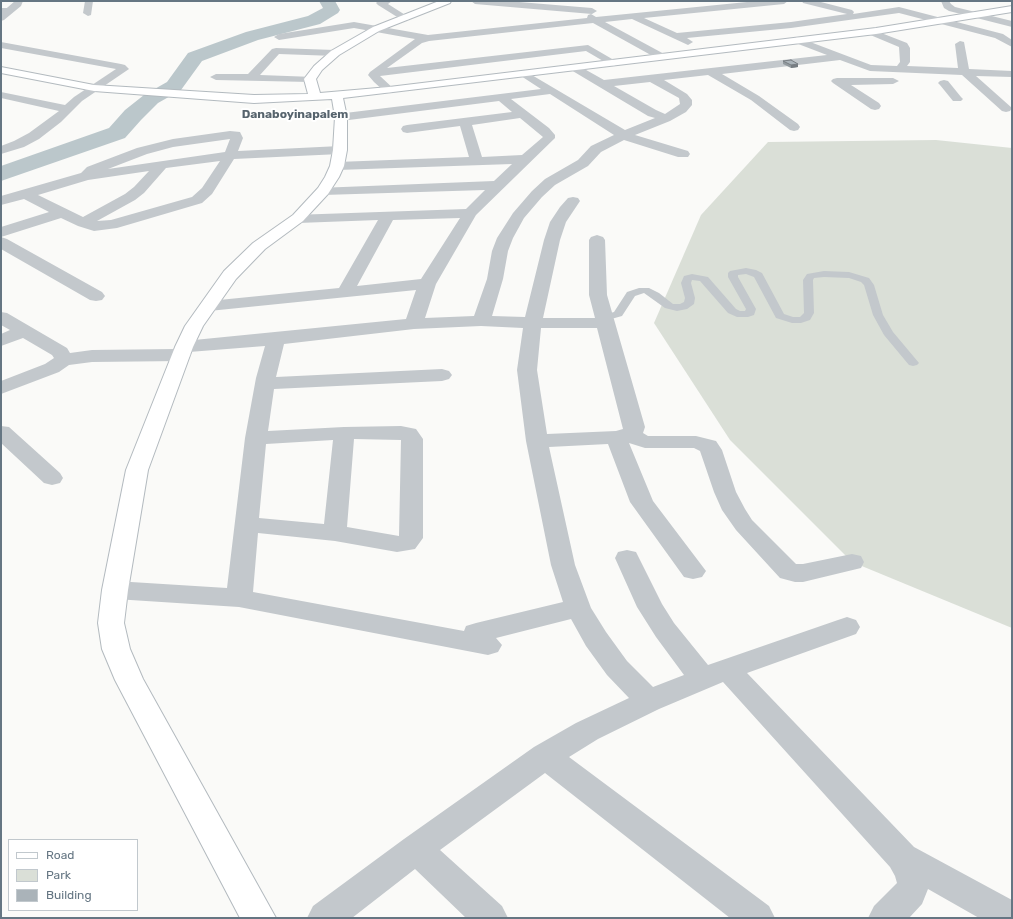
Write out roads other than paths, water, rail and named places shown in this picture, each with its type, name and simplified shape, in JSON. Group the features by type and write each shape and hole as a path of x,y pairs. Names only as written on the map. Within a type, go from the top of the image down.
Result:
{"street":[{"path":"1,18 12,10 19,1"},
{"path":"88,13 89,1"},
{"path":"310,79 318,68 334,53 356,40 376,29 447,1"},
{"path":"475,1 525,3 596,14 632,16 759,2 786,5"},
{"path":"806,1 860,15"},
{"path":"944,1 947,6 952,9 1012,24"},
{"path":"382,2 405,18"},
{"path":"654,3 716,32"},
{"path":"872,4 999,36 1012,44 1010,46 1012,57"},
{"path":"331,103 389,90 662,57 705,50 871,32 1010,9"},
{"path":"675,36 791,25 898,10"},
{"path":"596,14 613,31 662,57"},
{"path":"375,73 418,41 428,38 596,14"},
{"path":"803,14 826,20"},
{"path":"632,16 705,50"},
{"path":"279,37 350,26 428,38 450,46"},
{"path":"598,32 613,31"},
{"path":"871,32 902,45 905,48 905,62 900,69"},
{"path":"283,51 293,42 309,38 356,40"},
{"path":"572,39 614,63"},
{"path":"797,40 870,68"},
{"path":"960,44 964,71 978,85 1006,108"},
{"path":"1,46 124,68 123,72 94,88 78,99 48,126 34,136 19,144 1,150"},
{"path":"375,73 588,48"},
{"path":"251,78 274,52 334,53"},
{"path":"464,53 477,61"},
{"path":"603,84 840,57"},
{"path":"248,65 262,66"},
{"path":"575,68 652,113 666,118"},
{"path":"838,74 870,68 1012,74"},
{"path":"1,70 94,88 192,96 331,103 402,110 550,91"},
{"path":"709,71 754,98 794,126"},
{"path":"375,73 374,75 378,80 389,90"},
{"path":"525,74 550,91 625,136 683,154"},
{"path":"838,74 905,82"},
{"path":"838,74 875,106"},
{"path":"216,78 310,79 331,103 339,158 323,191 298,218 259,246 230,276 194,326 182,351 137,470 115,590 111,623 116,649 129,680 258,918"},
{"path":"481,321 495,279 500,251 505,238 518,216 550,182 578,166 596,149 666,118 686,105 686,100 676,92 651,78"},
{"path":"957,99 940,83 978,85"},
{"path":"1,95 68,108"},
{"path":"414,324 427,284 470,213 497,185 549,138 549,135 545,131 501,97"},
{"path":"6,108 22,99"},
{"path":"402,110 414,163"},
{"path":"407,129 522,114"},
{"path":"465,122 477,161"},
{"path":"25,194 83,223 94,226 112,225 197,200 207,191 230,155 237,138 235,135 186,141 142,151 92,170 86,176"},
{"path":"1,201 86,176 230,155 302,152 339,158 414,163 526,159"},
{"path":"83,223 130,197 139,190 162,165"},
{"path":"323,191 497,185"},
{"path":"572,201 558,222 554,234 533,323 527,370 537,441 563,564 578,608 596,639 617,668 649,702"},
{"path":"1,232 61,212"},
{"path":"298,218 387,217 470,213"},
{"path":"345,292 387,217"},
{"path":"597,240 598,295 634,427 634,431 623,436"},
{"path":"1,242 96,296"},
{"path":"209,306 427,284"},
{"path":"1,318 60,352 64,360"},
{"path":"1,388 52,368 64,360 92,356 182,351 414,324 481,321 533,323 604,320"},
{"path":"1,340 24,331"},
{"path":"239,598 256,438 276,339"},
{"path":"266,383 442,375"},
{"path":"1,432 52,478"},
{"path":"246,524 335,533 397,544 406,543 412,538 412,439 408,434 401,432 344,433 256,438"},
{"path":"335,533 344,433"},
{"path":"537,441 623,436 645,442 696,442 708,446 712,450 725,492 734,510 744,524 789,572 803,573 852,562"},
{"path":"623,436 632,480 642,502 693,571"},
{"path":"627,558 650,607 665,630 715,674 902,857 911,871 914,882 910,893 886,918"},
{"path":"115,590 239,598 482,639 578,608"},
{"path":"325,918 416,849 545,756 587,731 649,702 715,674 846,626"},
{"path":"545,756 757,918"},
{"path":"416,849 490,918"},
{"path":"902,857 1012,918"}],"lane":[{"path":"1,10 12,10"},
{"path":"604,320 618,314 629,300 631,294 645,290 655,294 669,306 676,308 683,307 689,304 690,298 686,282 688,278 698,277 704,279 732,311 737,314 744,315 750,313 751,309 733,277 733,273 746,271 758,275 780,316 792,320 801,320 806,318 809,313 808,280 811,276 824,274 849,275 865,280 869,284 878,315 888,333 913,363"}],"waterway":[{"path":"1,174 117,133 133,115 151,99 174,86 195,57 252,36 314,20 332,10 327,1"}],"district":[{"name":"Danaboyinapalem","path":"295,115"}]}
